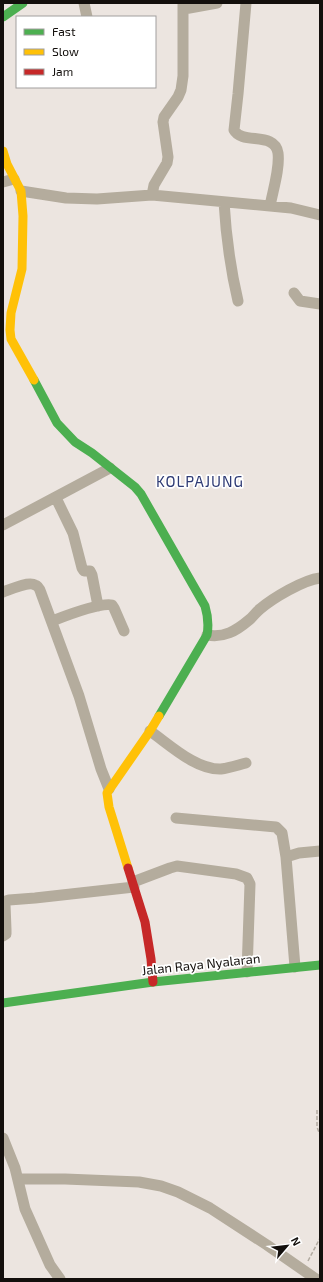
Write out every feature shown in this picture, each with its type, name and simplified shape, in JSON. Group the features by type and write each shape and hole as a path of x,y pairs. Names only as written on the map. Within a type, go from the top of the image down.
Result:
{"street":[{"path":"3,17 23,3"},
{"path":"84,3 87,16"},
{"path":"152,195 154,186 167,163 168,157 163,122 164,117 181,90 183,76 184,6 217,3"},
{"path":"246,3 234,130 236,134 241,136 267,140 272,143 278,151 278,164 270,206"},
{"path":"3,151 7,164 8,181 21,191 66,198 97,199 152,195 291,208 320,215"},
{"path":"21,191 24,238 22,271 6,330 57,423 75,442 136,487 157,520 196,589 208,615 209,625 207,635 150,731 107,793 109,807 147,934 153,982"},
{"path":"224,202 226,234 231,269 238,301"},
{"path":"294,293 300,301 320,304"},
{"path":"3,525 110,468"},
{"path":"56,498 73,533 82,568 84,571 90,571 92,575 98,606"},
{"path":"207,635 222,636 235,630 249,620 260,609 280,596 308,581 320,578"},
{"path":"3,592 27,584 33,583 38,586 79,696 101,769 109,789"},
{"path":"52,621 98,606 109,604 112,605 124,631"},
{"path":"150,731 187,758 210,768 222,769 246,762"},
{"path":"176,818 276,827 282,833 286,857 295,967"},
{"path":"286,857 299,853 320,851"},
{"path":"3,936 6,934 5,904 6,901 9,900 35,898 133,884 177,866 236,874 247,878 250,884 247,972"},
{"name":"Jalan Raya Nyalaran","path":"3,1003 153,982 320,965"},
{"path":"3,1138 15,1168 25,1209 50,1265 60,1279"},
{"path":"18,1179 139,1182 161,1186 178,1192 210,1208 267,1245 313,1278"}],"path":[{"path":"317,1110 317,1127 320,1135"},
{"path":"303,1270 320,1238"}],"traffic: fast":[{"path":"3,17 23,3"},
{"path":"34,380 57,423 75,442 92,453 135,487 141,494 205,606 208,620 207,635 159,716"},
{"path":"3,1003 153,982 320,965"}],"traffic: slow":[{"path":"3,151 7,164 21,191 23,216 22,269 11,313 11,339 34,380"},
{"path":"128,868 109,807 107,793 159,716"}],"traffic: jam":[{"path":"128,868 145,922 153,982"}],"district":[{"name":"KOLPAJUNG","path":"200,481"}]}
